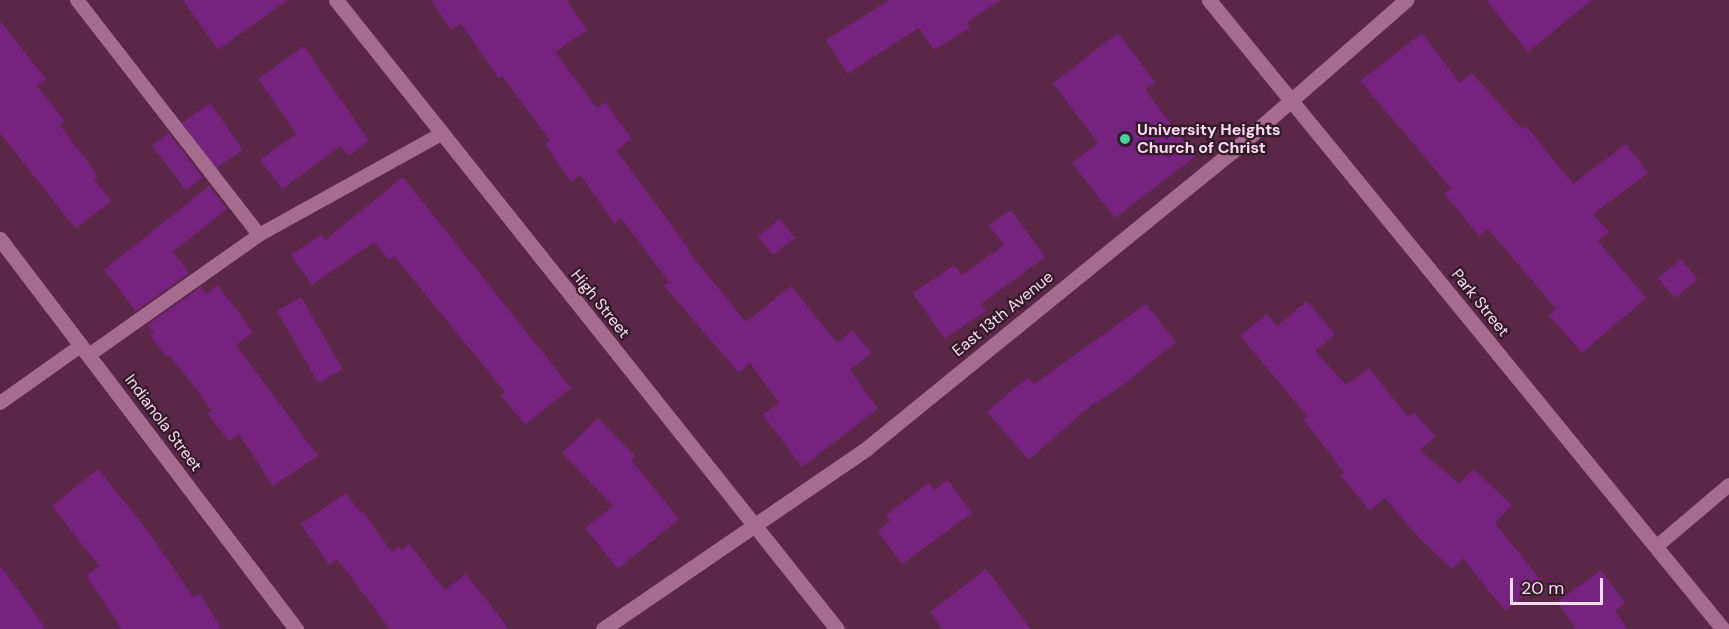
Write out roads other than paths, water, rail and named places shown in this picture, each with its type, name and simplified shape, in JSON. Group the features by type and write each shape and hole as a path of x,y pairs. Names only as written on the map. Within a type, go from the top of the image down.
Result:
{"street":[{"name":"High Street","path":"336,0 837,629"},
{"name":"Park Street","path":"1209,0 1723,629"},
{"name":"East 13th Avenue","path":"603,629 867,448 1233,151 1406,0"},
{"name":"Indianola Street","path":"0,239 296,629"}],"lane":[{"path":"77,0 259,235"},
{"path":"0,403 86,350 259,235 441,134"},
{"path":"1656,547 1729,485"}],"place":[{"name":"University Heights Church of Christ","path":"1125,139"}]}
